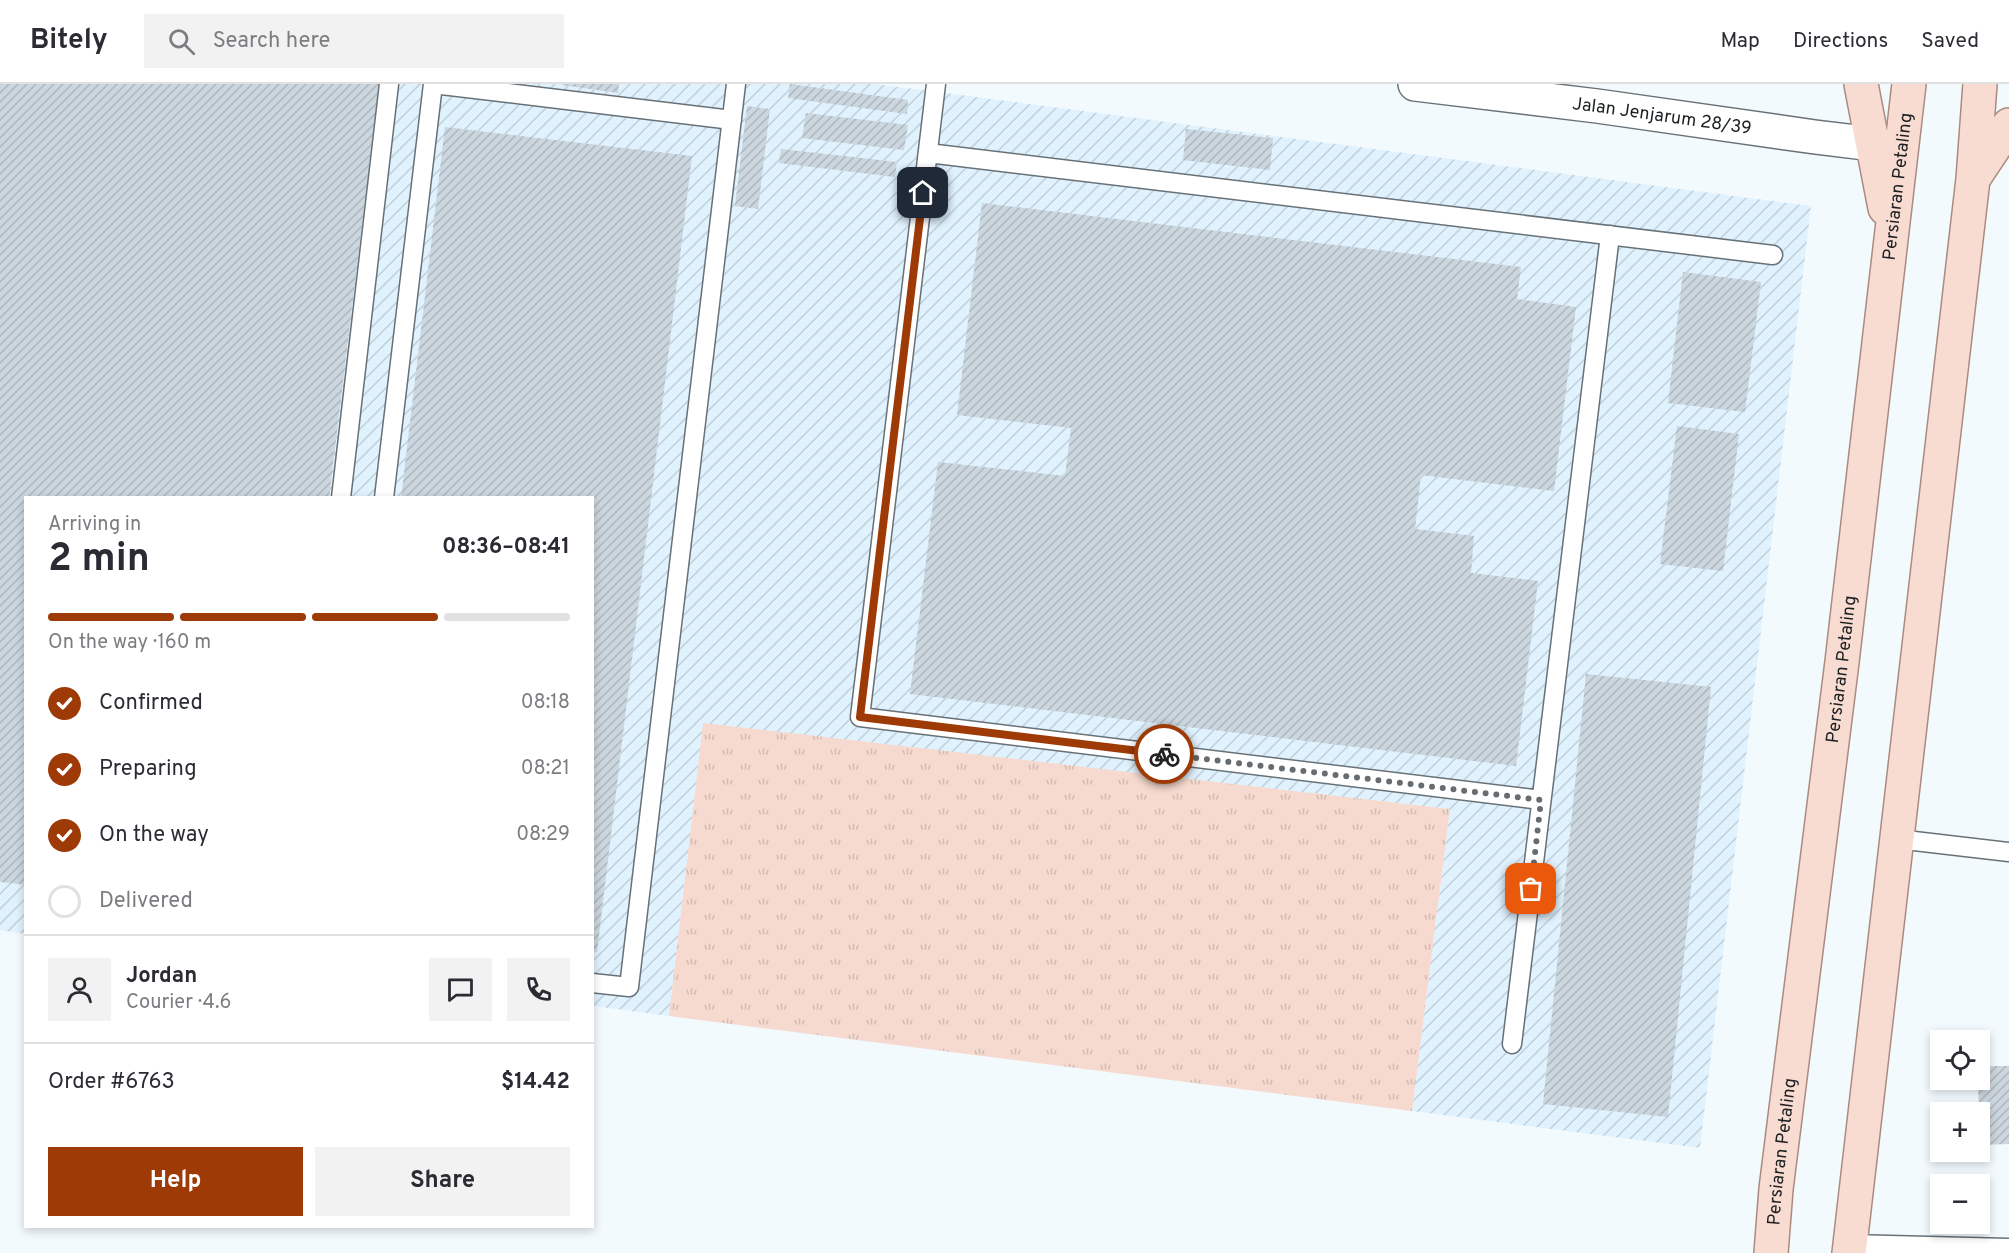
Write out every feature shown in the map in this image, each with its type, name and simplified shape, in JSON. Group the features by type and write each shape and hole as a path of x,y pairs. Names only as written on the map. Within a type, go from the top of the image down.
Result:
{"main road":[{"path":"1861,84 1891,242"},
{"name":"Persiaran Petaling","path":"1771,1253 1776,1189 1842,662 1909,84"},
{"path":"1849,1249 1973,179 1980,84"},
{"path":"1973,179 2009,125"}],"street":[{"name":"Jalan Jenjarum 28/39","path":"1415,84 1597,106 1873,144"}],"lane":[{"path":"341,496 388,84"},
{"path":"384,496 433,84 732,120"},
{"path":"594,983 629,987 736,84"},
{"path":"936,84 860,717 1541,800"},
{"path":"928,153 1773,255"},
{"path":"1512,1044 1610,235"},
{"path":"1897,839 2009,852"},
{"path":"1849,1249 2009,1248"}],"shaded area":[{"path":"0,84 876,84 1811,206 1700,1148 1412,1111 1450,809 703,724 669,1016 594,1006 594,496 24,496 24,934 0,930"}],"green space":[{"path":"703,723 1450,809 1412,1111 669,1016"}],"building":[{"path":"0,84 379,84 329,496 24,496 24,885 0,882"},
{"path":"562,84 619,84 618,93"},
{"path":"790,84 908,100 907,114 788,98"},
{"path":"747,106 770,109 758,209 735,206"},
{"path":"806,113 908,125 904,150 802,138"},
{"path":"445,127 692,156 597,952 594,951 594,496 401,496"},
{"path":"1186,129 1273,138 1270,170 1183,160"},
{"path":"781,149 897,162 895,177 779,163"},
{"path":"982,203 1521,267 1517,299 1576,307 1554,491 1421,475 1415,529 1474,536 1471,573 1538,581 1516,766 910,694 938,462 1065,476 1071,428 957,415"},
{"path":"1683,272 1761,282 1745,412 1668,403"},
{"path":"1677,426 1739,434 1723,571 1660,564"},
{"path":"1586,674 1711,687 1668,1117 1543,1104"},
{"path":"1990,1066 2009,1066 2009,1144 1990,1145 1990,1102 1979,1102 1978,1090 1990,1090"}],"way so far":[{"path":"1164,754 1541,800 1531,889"}],"route":[{"path":"923,193 860,717 1164,754"}]}
